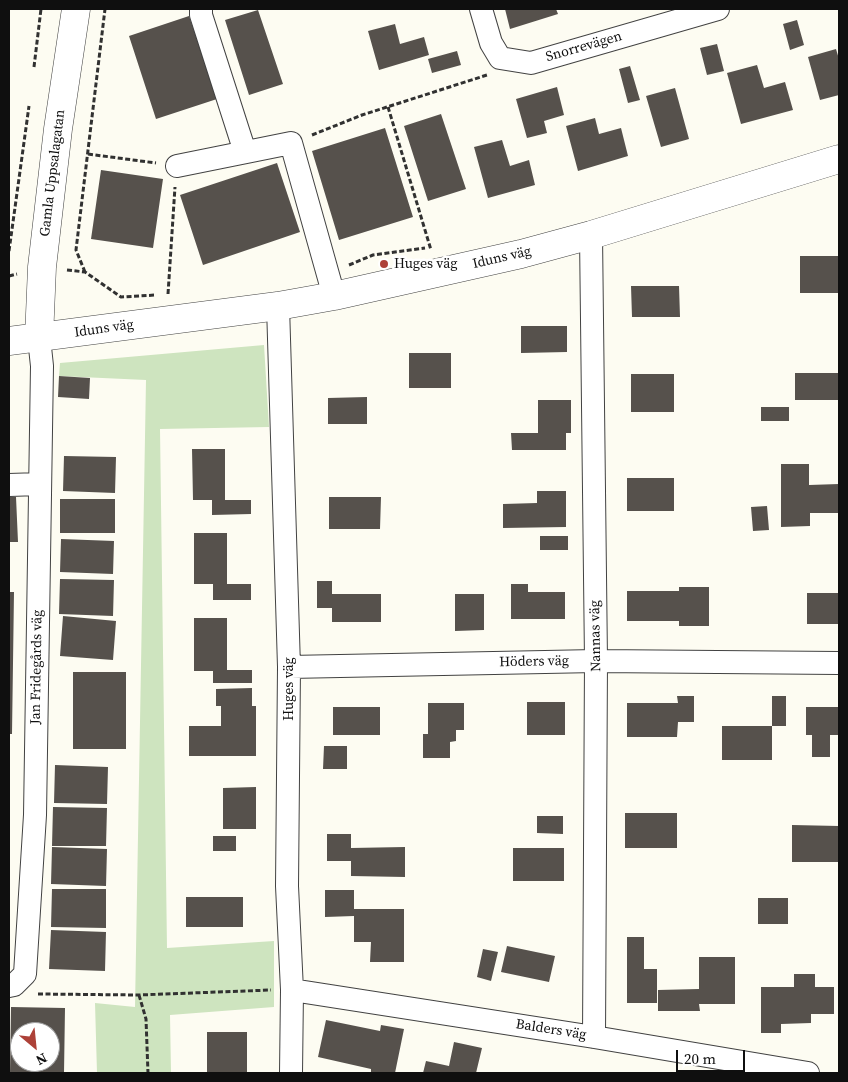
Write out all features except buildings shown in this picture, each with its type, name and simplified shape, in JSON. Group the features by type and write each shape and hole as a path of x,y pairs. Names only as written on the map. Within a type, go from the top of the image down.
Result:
{"street":[{"name":"Gamla Uppsalagatan","path":"38,338 42,267 58,129 76,9"},
{"path":"201,9 201,15 245,152"},
{"path":"481,9 490,43 500,58"},
{"name":"Snorrevägen","path":"500,58 530,63 718,9"},
{"path":"177,166 291,143 331,283"},
{"name":"Iduns väg","path":"9,341 278,306 331,283 521,254 591,235 839,159"},
{"name":"Nannas väg","path":"591,235 596,661 594,1037"},
{"name":"Huges väg","path":"278,306 289,667 288,886 292,990 291,1073"},
{"name":"Jan Fridegårds väg","path":"12,986 25,974 35,814 42,366 38,338"},
{"path":"9,485 40,484"},
{"name":"Höders väg","path":"289,667 596,661 839,663"},
{"name":"Balders väg","path":"292,990 594,1037 808,1073"}],"path":[{"path":"34,66 41,9"},
{"path":"85,272 76,250 106,9"},
{"path":"291,143 388,107 486,76 500,58"},
{"path":"9,251 29,106"},
{"path":"331,283 373,255 432,247 388,107"},
{"path":"88,154 177,166 168,294"},
{"path":"373,255 374,263"},
{"path":"9,276 42,267 85,272 121,296 177,293"},
{"path":"12,986 29,994 139,994 292,990"},
{"path":"139,994 146,1019 148,1073"}],"green space":[{"path":"264,345 269,427 160,429 167,948 274,941 274,1007 170,1015 171,1073 97,1073 95,1003 135,1007 146,380 59,376 60,363"}],"place":[{"name":"Huges väg","path":"384,264"}]}
